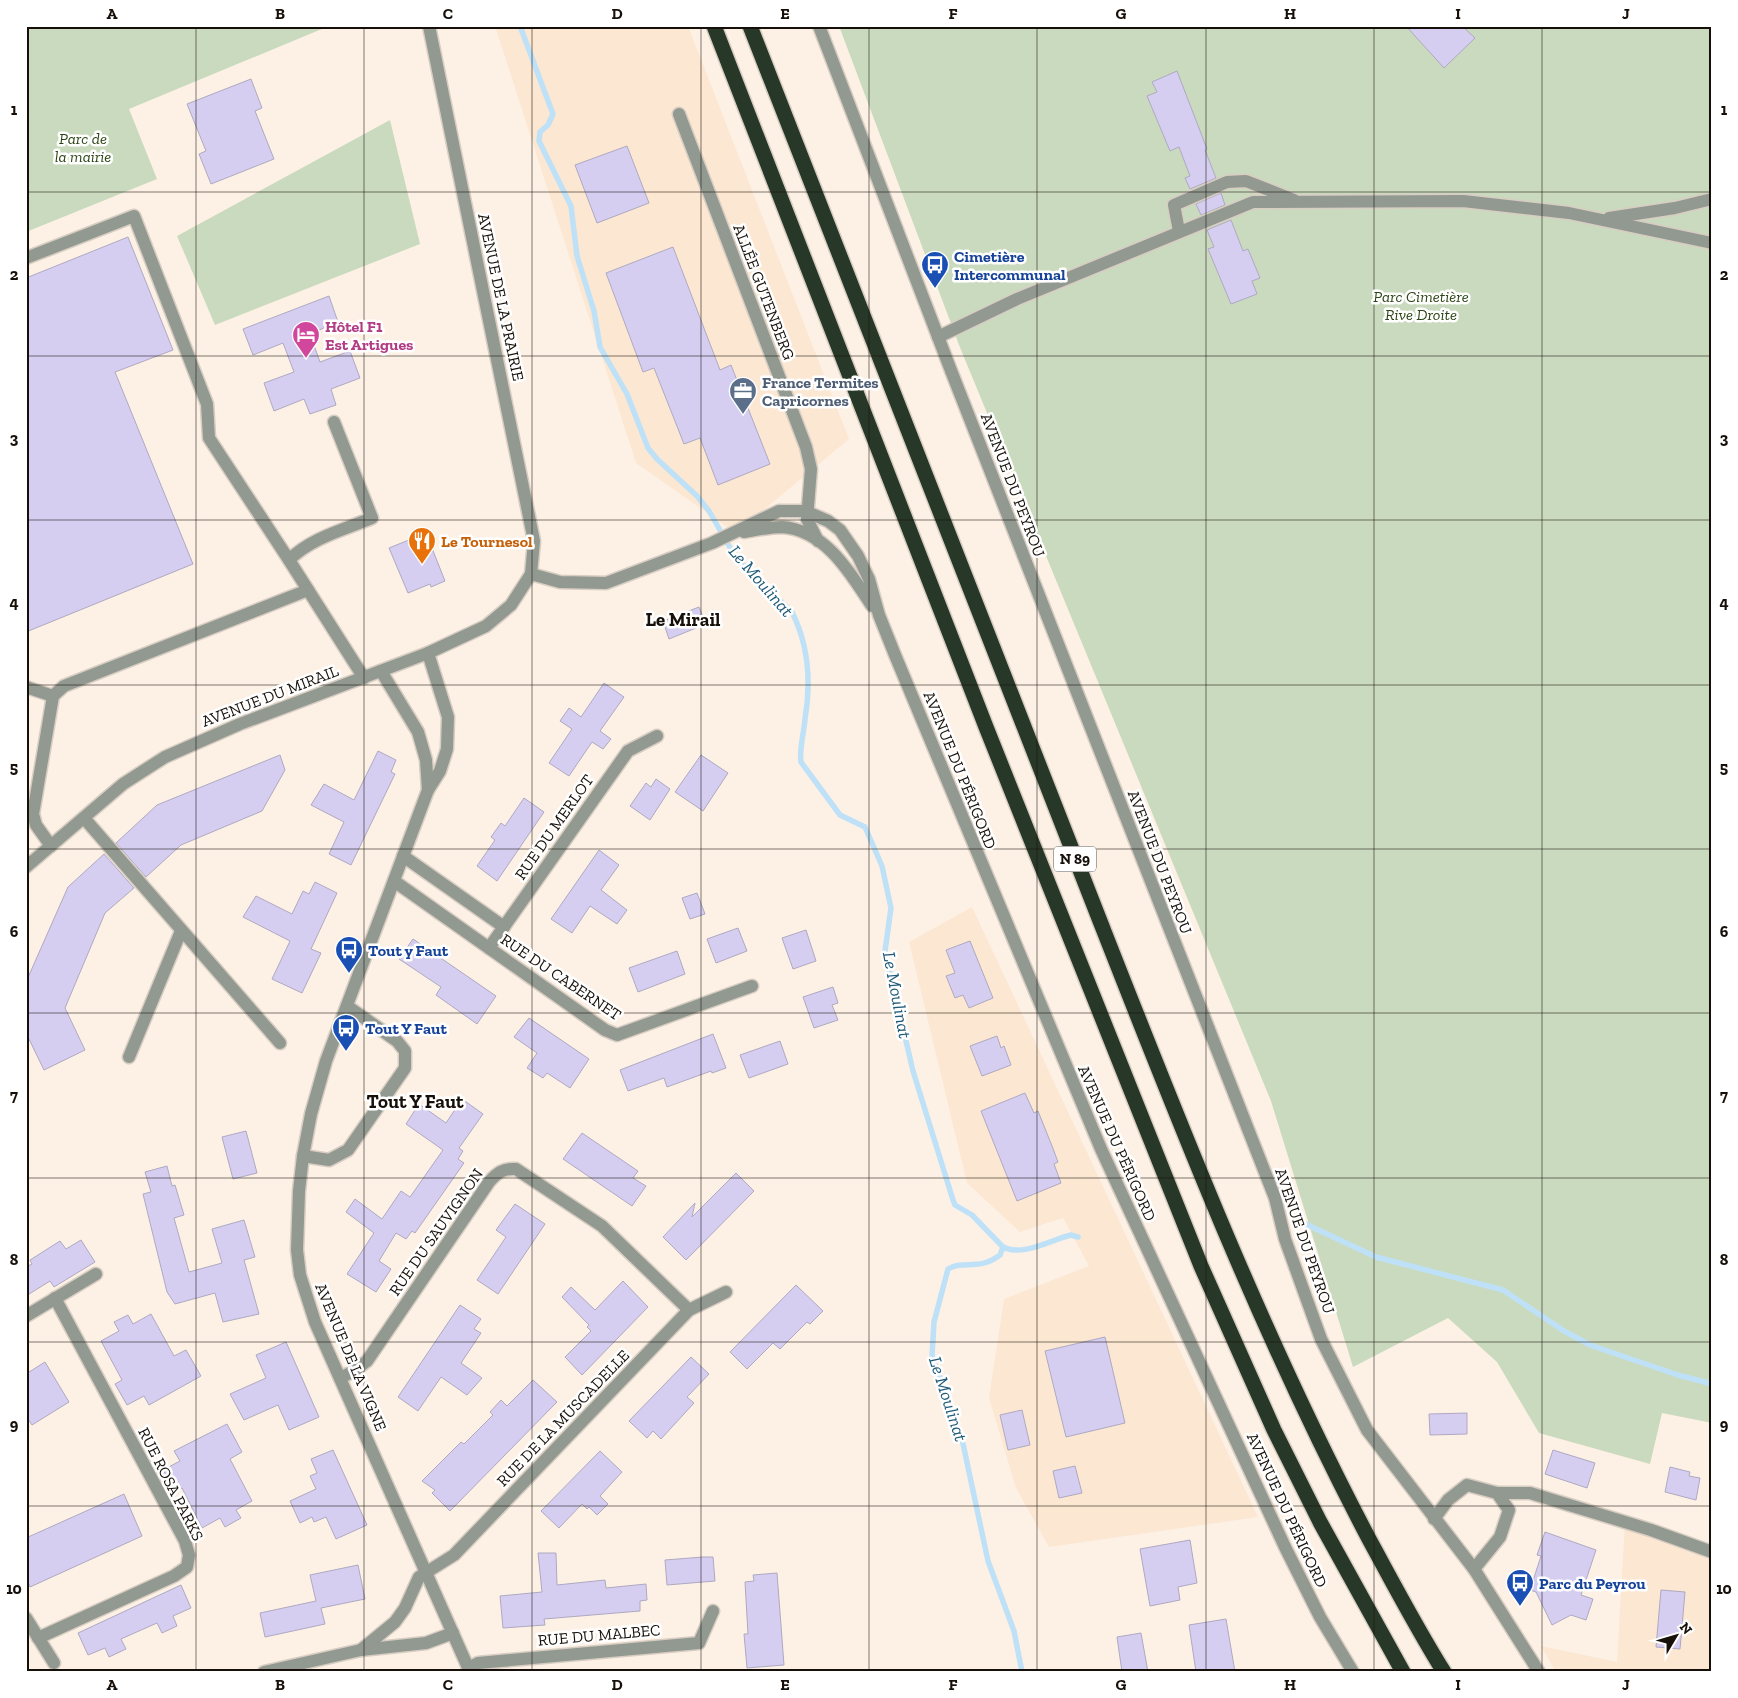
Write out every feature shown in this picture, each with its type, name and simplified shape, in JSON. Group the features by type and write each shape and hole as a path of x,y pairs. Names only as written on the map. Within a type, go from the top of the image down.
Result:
{"highway":[{"name":"N 89","path":"714,26 986,727 1201,1266 1274,1430 1325,1530 1403,1672"},
{"name":"N 89","path":"750,26 1152,1055 1246,1281 1291,1384 1344,1490 1398,1592 1444,1672"}],"street":[{"name":"AVENUE DE LA PRAIRIE","path":"428,26 534,541 531,574"},
{"name":"AVENUE DU PEYROU","path":"819,26 938,337 1275,1198 1285,1239 1321,1340 1366,1430 1474,1569 1539,1672"},
{"name":"ALLÉE GUTENBERG","path":"680,114 806,447 811,469 808,512 809,527 818,541"},
{"path":"1179,231 1174,205 1227,182 1246,180 1300,203"},
{"path":"1599,220 1675,208 1712,199"},
{"path":"938,337 1017,299 1253,202 1464,201 1569,213 1712,243"},
{"path":"26,258 134,216 207,404 210,438 364,678"},
{"path":"289,560 300,550 322,538 372,518 334,422"},
{"name":"AVENUE DU PÉRIGORD","path":"531,574 560,582 606,583 712,543 779,511 808,512 828,521 848,541 869,579 879,615 1101,1149 1289,1555 1320,1617 1353,1672"},
{"path":"766,528 785,522 800,521 808,512"},
{"name":"AVENUE DU PÉRIGORD","path":"736,533 783,527 818,541 844,565 879,615"},
{"name":"AVENUE DU MIRAIL","path":"26,867 141,772 190,744 428,653 486,626 511,605 531,574"},
{"path":"51,846 36,825 33,814 53,696 64,686 308,590"},
{"name":"AVENUE DE LA VIGNE","path":"428,653 444,699 449,732 440,771 428,790 346,1006 318,1090 303,1156 297,1224 300,1275 312,1314 469,1670"},
{"name":"AVENUE DE LA VIGNE","path":"382,671 392,692 418,732 426,760 428,790"},
{"path":"26,688 53,696"},
{"name":"RUE DU MERLOT","path":"489,948 628,751 657,736"},
{"path":"84,818 280,1043"},
{"name":"RUE DU CABERNET","path":"403,856 504,927"},
{"name":"RUE DU CABERNET","path":"394,881 605,1030 617,1034 752,986"},
{"path":"129,1057 182,931"},
{"path":"303,1156 329,1160 348,1150 405,1068 405,1051 397,1041 346,1006"},
{"name":"RUE DU SAUVIGNON","path":"340,1378 354,1371 367,1361 489,1182 497,1173 506,1168 516,1169 602,1226 689,1310"},
{"path":"26,1316 96,1274"},
{"name":"RUE DE LA MUSCADELLE","path":"426,1571 454,1554 689,1310 726,1292"},
{"name":"RUE ROSA PARKS","path":"38,1638 174,1576 187,1567 189,1555 185,1541 55,1298"},
{"path":"1434,1519 1448,1500 1466,1485 1497,1493 1530,1493 1651,1530 1712,1552"},
{"path":"1474,1569 1500,1537 1509,1510 1497,1493"},
{"path":"361,1650 395,1622 405,1608 419,1577 426,1571"},
{"name":"RUE DU MALBEC","path":"469,1670 478,1663 699,1643 713,1611"},
{"path":"26,1618 54,1663"},
{"path":"264,1672 361,1650 426,1643 453,1632"}],"shaded area":[{"path":"495,26 688,26 849,439 736,533 636,463"},
{"path":"972,907 1258,1517 1049,1547 1016,1488 989,1398 1004,1299 1089,1266 1063,1218 1020,1232 967,1183 909,942"},
{"path":"1625,1522 1712,1552 1712,1672 1556,1672 1541,1646 1617,1662"}],"green space":[{"name":"Parc de la mairie","path":"26,26 329,26 129,109 157,179 26,232"},
{"name":"Parc Cimetière Rive Droite","path":"839,26 1712,26 1712,1423 1662,1413 1650,1464 1539,1433 1497,1362 1448,1318 1353,1367 1271,1101 961,350"},
{"path":"390,120 420,244 215,325 177,236"}],"building":[{"path":"1406,26 1462,26 1475,38 1444,68"},
{"path":"1177,71 1216,178 1190,189 1185,178 1190,176 1179,147 1170,151 1147,96 1157,92 1152,82"},
{"path":"251,79 262,108 255,111 274,159 211,184 199,154 206,151 187,104"},
{"path":"627,146 649,203 597,223 575,165"},
{"path":"1221,193 1225,205 1201,215 1196,204"},
{"path":"1231,220 1243,251 1248,249 1260,278 1252,281 1257,294 1231,304 1208,249 1214,247 1207,230"},
{"path":"128,237 173,350 115,372 193,564 26,632 26,278"},
{"path":"673,247 720,370 731,365 770,464 718,485 700,438 684,444 654,368 643,372 606,273"},
{"path":"329,296 338,322 310,334 320,362 350,351 360,378 331,389 336,405 310,414 304,399 274,411 264,383 294,372 283,343 253,355 243,329"},
{"name":"Le Tournesol","path":"426,533 445,581 431,587 430,584 408,593 389,548"},
{"path":"699,607 706,624 669,639 663,621"},
{"path":"604,683 624,697 600,731 611,739 603,749 592,742 569,776 549,763 572,729 560,721 569,708 581,717"},
{"path":"378,751 396,760 391,772 395,774 351,865 329,854 344,822 311,805 324,784 354,800"},
{"path":"280,755 285,770 262,811 181,845 146,877 116,843 157,805"},
{"path":"701,755 728,773 703,811 675,792"},
{"path":"656,779 670,789 650,820 630,806 646,783 651,787"},
{"path":"524,798 544,812 497,881 477,866 495,840 491,837 501,823 505,826"},
{"path":"599,850 619,865 601,890 627,910 617,924 590,906 572,933 551,919"},
{"path":"104,854 134,888 105,913 65,1008 85,1050 44,1070 26,1033 26,982 68,887"},
{"path":"315,882 337,893 311,949 321,953 302,993 272,979 290,941 243,917 256,896 292,914 303,891 309,894"},
{"path":"697,893 705,914 690,919 682,898"},
{"path":"738,928 747,951 716,963 707,939"},
{"path":"806,930 816,961 793,969 782,938"},
{"path":"413,939 496,996 477,1024 436,995 441,987 399,959"},
{"path":"970,941 993,998 969,1008 963,995 955,998 946,976 955,973 946,950"},
{"path":"677,951 685,974 638,992 629,968"},
{"path":"833,987 838,1003 832,1005 838,1020 814,1028 803,997"},
{"path":"529,1018 589,1059 570,1088 547,1073 543,1078 527,1068 537,1053 514,1037"},
{"path":"713,1034 726,1068 712,1073 711,1071 667,1087 664,1078 628,1091 620,1070"},
{"path":"997,1036 1001,1048 1004,1046 1011,1065 982,1076 970,1046"},
{"path":"780,1041 788,1064 749,1078 740,1055"},
{"path":"1025,1093 1034,1113 1038,1111 1052,1146 1058,1162 1054,1164 1061,1183 1017,1201 981,1111"},
{"path":"462,1099 483,1114 459,1148 463,1151 458,1159 464,1163 415,1233 412,1231 406,1239 396,1233 379,1261 391,1269 376,1292 347,1274 374,1233 346,1212 355,1199 382,1219 401,1191 410,1197 443,1150 406,1124 419,1104 446,1123"},
{"path":"246,1131 257,1173 233,1179 222,1137"},
{"path":"582,1133 638,1171 633,1178 646,1186 632,1206 563,1159"},
{"path":"167,1166 172,1186 175,1185 184,1215 174,1218 189,1272 222,1263 212,1229 244,1220 255,1257 244,1260 259,1314 223,1322 215,1293 175,1304 167,1292 143,1194 151,1192 145,1172"},
{"path":"736,1173 754,1191 686,1260 663,1237 695,1203 692,1217"},
{"path":"515,1204 545,1224 498,1294 477,1280 506,1237 496,1230"},
{"path":"81,1240 95,1262 54,1287 50,1281 26,1296 26,1267 32,1264 30,1260 60,1241 66,1249"},
{"path":"623,1281 648,1307 582,1375 565,1357 591,1331 587,1327 589,1325 562,1297 571,1287 595,1310"},
{"path":"796,1285 823,1311 810,1324 807,1322 780,1349 773,1343 747,1369 730,1352"},
{"path":"460,1305 481,1319 474,1329 481,1333 461,1363 482,1378 467,1395 441,1377 418,1411 398,1397"},
{"path":"151,1314 174,1356 186,1350 201,1376 149,1405 144,1396 127,1405 115,1384 122,1380 101,1341 119,1331 114,1322 128,1315 133,1324"},
{"path":"1105,1337 1125,1423 1066,1437 1045,1351"},
{"path":"286,1342 319,1417 289,1430 278,1405 244,1420 230,1394 266,1378 256,1355"},
{"path":"691,1357 709,1374 687,1397 694,1403 661,1439 653,1431 647,1438 629,1421"},
{"path":"45,1362 69,1402 32,1425 26,1416 26,1374"},
{"path":"533,1380 557,1402 450,1511 432,1493 435,1490 422,1481 461,1442 464,1444 493,1415 490,1412 501,1400 507,1406"},
{"path":"1022,1410 1030,1445 1008,1450 1000,1415"},
{"path":"1467,1413 1467,1434 1430,1435 1429,1414"},
{"path":"227,1424 242,1452 230,1459 252,1501 236,1510 241,1518 225,1527 220,1518 202,1528 182,1488 175,1492 163,1470 180,1461 174,1451"},
{"path":"333,1450 367,1525 336,1539 326,1517 314,1522 312,1517 300,1523 290,1501 316,1489 310,1476 317,1473 311,1459"},
{"path":"1553,1450 1595,1463 1587,1488 1545,1474"},
{"path":"600,1451 622,1472 600,1496 608,1504 597,1515 589,1507 587,1509 582,1504 559,1528 541,1511"},
{"path":"1075,1466 1082,1493 1059,1498 1053,1471"},
{"path":"1670,1467 1690,1472 1689,1476 1700,1478 1696,1500 1665,1492"},
{"path":"124,1494 142,1536 30,1587 26,1578 26,1538"},
{"path":"1545,1532 1596,1550 1581,1595 1593,1599 1586,1620 1571,1615 1552,1625 1536,1592 1530,1590 1541,1556 1537,1555"},
{"path":"1190,1540 1197,1583 1178,1587 1180,1600 1150,1606 1140,1549"},
{"path":"538,1553 556,1553 557,1585 605,1580 606,1588 646,1584 647,1600 640,1601 640,1611 544,1619 545,1625 503,1628 500,1596 542,1592"},
{"path":"713,1557 715,1581 667,1585 665,1560"},
{"path":"358,1565 365,1599 321,1608 325,1624 265,1637 260,1613 316,1601 310,1575"},
{"path":"777,1573 784,1665 747,1668 744,1634 748,1634 745,1582 754,1581 753,1575"},
{"path":"181,1585 191,1608 173,1616 177,1626 162,1633 157,1623 121,1639 126,1649 109,1657 105,1648 88,1655 78,1633"},
{"path":"1661,1590 1685,1592 1680,1649 1656,1647"},
{"path":"1226,1619 1235,1672 1196,1672 1189,1625"},
{"path":"1141,1633 1148,1672 1122,1672 1117,1637"}],"waterway":[{"name":"Le Moulinat","path":"520,26 553,114 548,125 540,132 539,141 571,206 577,256 594,311 600,347 627,394 648,448 657,459 697,496 709,511 732,551 747,569 792,612 798,625 805,651 808,678 801,762 840,815 865,827 882,866 891,908 885,951 913,1071 955,1205 972,1215 1003,1247 1011,1250 1037,1247 1071,1235 1078,1237"},
{"path":"1295,1219 1376,1257 1503,1290 1564,1331 1590,1345 1678,1375 1712,1384"},
{"name":"Le Moulinat","path":"1003,1247 1000,1255 985,1263 960,1265 948,1269 934,1322 932,1356 962,1439 988,1561 1014,1631 1022,1672"}],"place":[{"name":"Cimetière Intercommunal","path":"935,289"},
{"name":"Hôtel F1 Est Artigues","path":"306,359"},
{"name":"France Termites Capricornes","path":"743,415"},
{"name":"Le Tournesol","path":"422,565"},
{"name":"Tout y Faut","path":"349,974"},
{"name":"Tout Y Faut","path":"346,1052"},
{"name":"Parc du Peyrou","path":"1520,1607"}],"district":[{"name":"Le Mirail","path":"683,619"},
{"name":"Tout Y Faut","path":"415,1101"}]}
